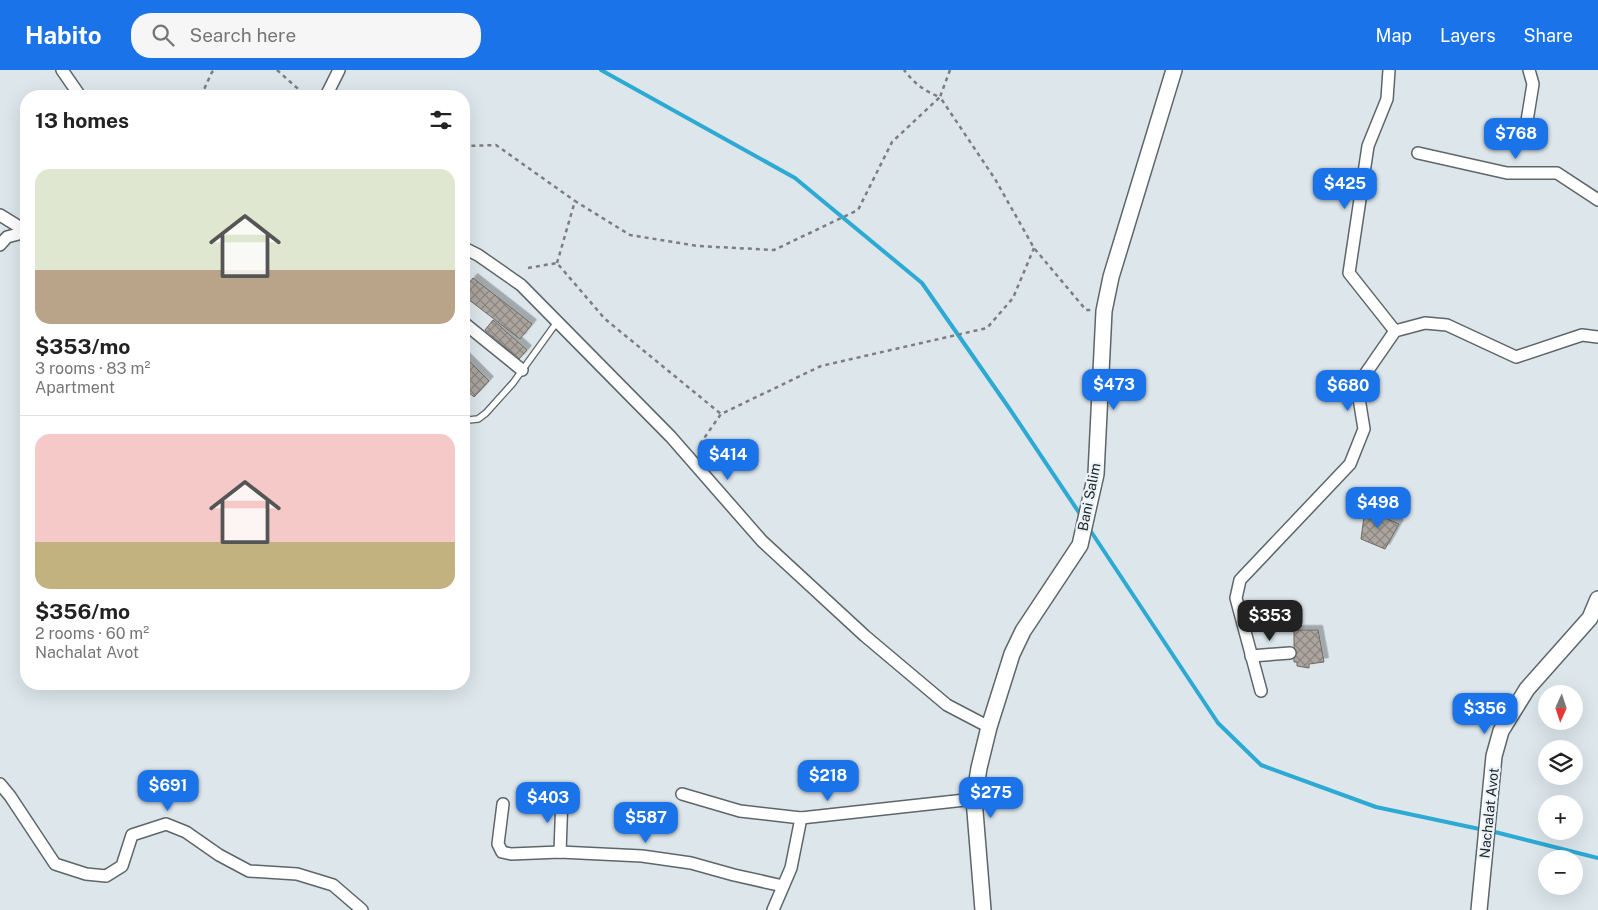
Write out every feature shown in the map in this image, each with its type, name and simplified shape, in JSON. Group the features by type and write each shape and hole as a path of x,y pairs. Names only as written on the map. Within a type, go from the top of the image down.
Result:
{"street":[{"path":"62,70 76,90"},
{"path":"329,90 339,70"},
{"name":"Bani Salim","path":"983,910 974,800 979,768 989,727 1012,654 1023,631 1080,545 1096,474 1104,311 1111,277 1174,70"},
{"path":"1389,70 1387,98 1368,146 1350,273 1395,331"},
{"path":"1526,127 1533,84 1529,70"},
{"path":"1418,153 1507,173 1557,173 1598,200"},
{"path":"0,215 20,227"},
{"path":"0,245 7,237 20,233"},
{"path":"470,251 521,286 671,436 762,541 865,636 947,705 989,727"},
{"path":"1261,690 1236,598 1240,580 1350,464 1364,429 1357,386 1395,331 1425,323 1447,325 1516,357 1582,334 1598,337"},
{"path":"470,328 522,370"},
{"name":"Nachalat Avot","path":"1479,910 1494,756 1501,731 1527,689 1594,620 1598,599"},
{"path":"1252,656 1290,653"},
{"path":"0,784 55,864 86,874 106,876 122,866 132,835 166,824 186,832 219,855 249,870 297,874 333,885 362,910"},
{"path":"682,794 740,811 801,818 974,800"},
{"path":"560,852 562,796"},
{"path":"503,804 498,844 502,852 511,854 560,852 642,856 681,862 783,886"},
{"path":"773,910 791,868 801,818"}],"lane":[{"path":"470,420 478,419 486,413 522,370 557,322"}],"path":[{"path":"204,90 212,72 215,70"},
{"path":"277,70 299,90"},
{"path":"904,70 913,82 926,92 940,97 995,179 1034,248 1086,310 1104,311"},
{"path":"470,146 496,145 575,201 630,235 698,246 774,250 858,210 892,142 940,97 950,70"},
{"path":"557,263 575,201"},
{"path":"700,444 721,414 821,366 987,328 1013,298 1034,248"},
{"path":"528,268 557,263"},
{"path":"557,263 605,319 721,414"}],"building":[{"path":"473,278 532,324 520,339 470,301 470,282"},
{"path":"493,320 527,350 519,359 485,330"},
{"path":"470,362 489,381 474,397 470,393"},
{"path":"1365,509 1399,524 1385,549 1361,539"},
{"path":"1294,630 1318,630 1324,662 1309,664 1309,668 1297,666 1297,662 1294,662"}],"waterway":[{"path":"601,70 795,178 922,283 1082,517"},
{"path":"1088,527 1218,723 1261,765 1376,807 1484,830"},
{"path":"1491,831 1598,858"}]}
